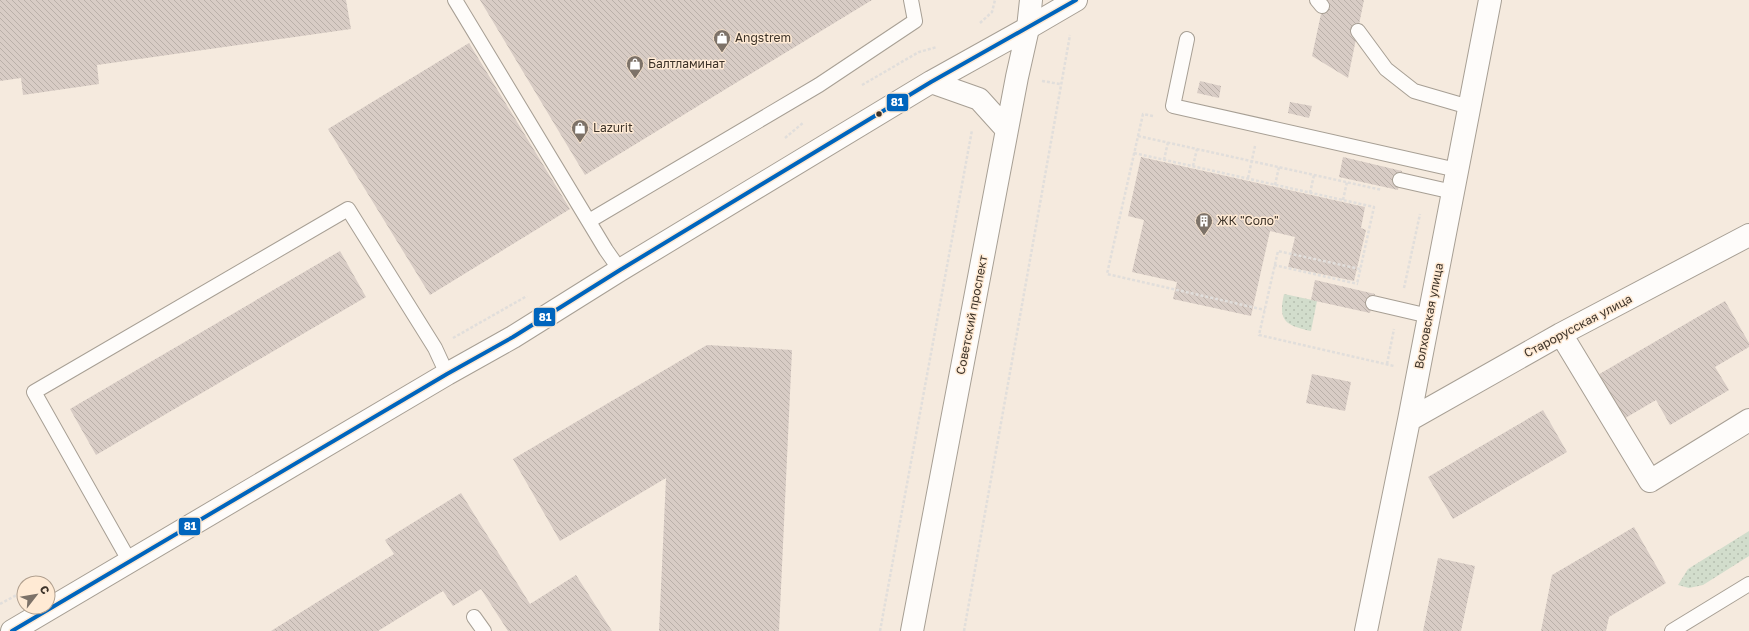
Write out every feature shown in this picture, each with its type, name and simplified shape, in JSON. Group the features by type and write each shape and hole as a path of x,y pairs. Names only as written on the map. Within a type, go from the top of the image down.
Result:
{"main road":[{"name":"Советский проспект","path":"912,631 1017,77 1028,28 1031,0"},
{"path":"12,631 513,337 620,270 931,82 1076,0"},
{"name":"Волховская улица","path":"1366,631 1409,420 1490,0"},
{"path":"931,82 979,99 1007,130"},
{"name":"Старорусская улица","path":"1409,420 1561,334 1749,235"},
{"path":"1561,334 1650,481 1749,420"}],"lane":[{"path":"455,0 606,250 620,270"},
{"path":"589,222 819,84 915,21 911,0"},
{"path":"1358,31 1386,69 1414,92 1469,107"},
{"path":"1187,39 1173,106 1457,170"},
{"path":"1400,180 1453,192"},
{"path":"130,562 34,392 348,209 435,348 448,374"},
{"path":"1373,303 1429,316"},
{"path":"1672,631 1749,584"},
{"path":"474,617 484,631"}],"path":[{"path":"975,28 992,12 995,0"},
{"path":"964,631 1070,30"},
{"path":"858,88 919,52 941,46"},
{"path":"1017,77 1060,84"},
{"path":"880,631 979,99"},
{"path":"1143,114 1108,274 1265,310"},
{"path":"782,142 807,119"},
{"path":"1248,178 1259,126"},
{"path":"1138,136 1385,191"},
{"path":"1164,160 1168,142"},
{"path":"1193,166 1197,149"},
{"path":"1134,153 1374,207 1357,284"},
{"path":"1275,185 1279,167"},
{"path":"1310,192 1314,175"},
{"path":"1343,200 1347,182"},
{"path":"1387,364 1426,186"},
{"path":"1360,269 1278,251 1259,335 1418,371"},
{"path":"1274,265 1364,286"},
{"path":"435,348 531,293"},
{"path":"0,604 16,595"}],"green space":[{"path":"1284,294 1317,301 1311,331 1289,324 1283,316 1282,303"},
{"path":"1749,531 1749,556 1703,585 1689,588 1678,585 1688,569"}],"building":[{"path":"0,0 346,0 351,29 97,65 99,84 23,95 21,78 0,81"},
{"name":"Балтламинат","path":"480,0 872,0 585,175"},
{"path":"1324,0 1364,0 1348,78 1312,56"},
{"path":"469,43 570,209 430,295 328,129"},
{"path":"1200,81 1221,86 1219,98 1197,93"},
{"path":"1290,102 1312,106 1309,118 1288,113"},
{"name":"ЖК \"Соло\"","path":"1141,157 1365,207 1361,228 1366,230 1354,281 1288,267 1295,237 1270,231 1251,316 1173,299 1177,282 1132,272 1144,220 1128,216"},
{"path":"1343,157 1402,171 1398,190 1339,177"},
{"path":"340,251 366,297 96,455 70,409"},
{"path":"1315,280 1375,294 1370,313 1311,300"},
{"path":"1725,301 1749,343 1749,347 1715,367 1729,390 1670,425 1656,400 1622,420 1596,376"},
{"path":"707,345 792,350 779,631 659,631 666,478 560,541 513,459"},
{"path":"1312,374 1351,382 1345,411 1306,403"},
{"path":"1543,410 1567,452 1453,519 1428,477"},
{"path":"461,493 530,604 576,575 612,631 508,631 481,589 453,606 443,591 378,631 271,631 394,554 385,540"},
{"path":"1634,527 1666,583 1609,617 1606,631 1541,631 1552,575"},
{"path":"1438,558 1475,566 1461,631 1423,631"}],"transit line":[{"name":"81","path":"12,631 447,374 513,337 620,270 931,82 1076,0"}],"place":[{"name":"Angstrem","path":"722,53"},
{"name":"Балтламинат","path":"635,79"},
{"name":"Lazurit","path":"580,143"},
{"name":"ЖК \"Соло\"","path":"1204,236"}]}
